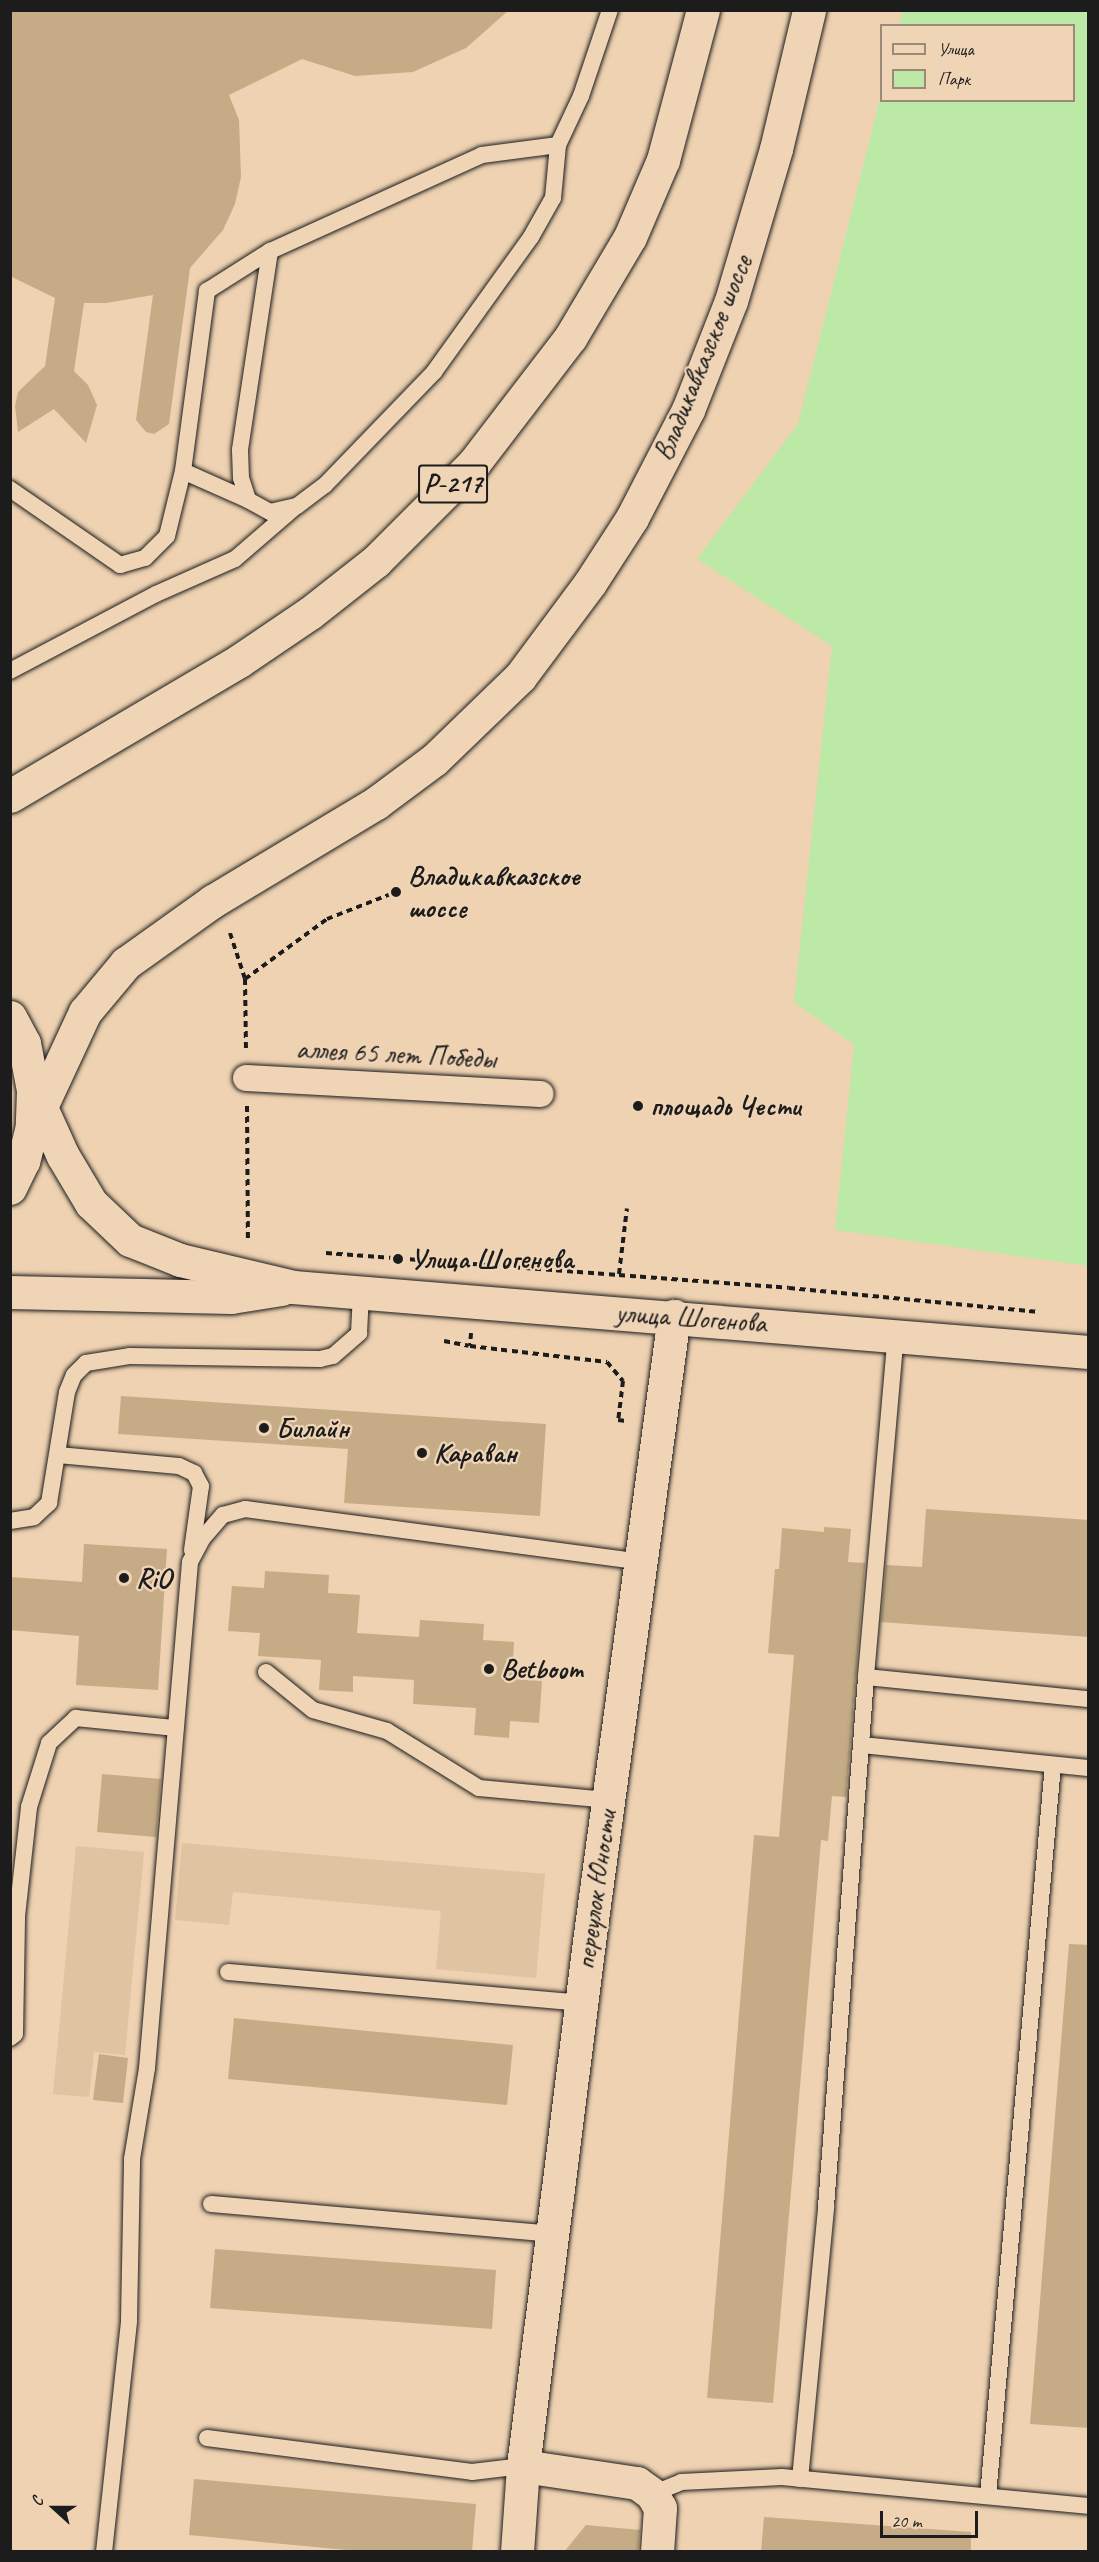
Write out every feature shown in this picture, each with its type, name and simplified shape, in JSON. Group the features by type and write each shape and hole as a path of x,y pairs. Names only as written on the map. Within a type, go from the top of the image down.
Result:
{"street":[{"name":"Р-217","path":"10,796 256,650 344,589 474,463 570,338 630,237 663,160 703,10"},
{"name":"Владикавказское шоссе","path":"35,1108 85,1012 126,963 213,901 376,803 434,760 520,677 590,583 632,518 688,410 731,301 776,149 809,10"},
{"path":"10,1017 24,1043 35,1108 91,1203 130,1240 180,1260 293,1287"},
{"name":"аллея 65 лет Победы","path":"247,1086 541,1102"},
{"path":"10,1188 23,1161 35,1108"},
{"path":"10,1292 231,1297 293,1287"},
{"name":"улица Шогенова","path":"293,1287 896,1333 1089,1352"},
{"name":"переулок Юности","path":"517,2552 523,2466 581,2003 643,1562 674,1316"},
{"path":"523,2466 622,2478 652,2494 660,2508 657,2552"}],"lane":[{"path":"10,671 156,594 235,559 325,485 405,406 481,309 553,198 558,145 581,96 610,10"},
{"path":"10,489 120,565 145,558 167,536 183,471 207,291 270,251 482,156 558,145"},
{"path":"248,500 241,478 240,450 270,251"},
{"path":"183,471 270,512 297,506"},
{"path":"10,1521 34,1517 49,1503 68,1392 74,1375 86,1363 130,1356 333,1356 359,1333 361,1293"},
{"path":"800,2479 896,1333"},
{"path":"58,1455 178,1466 194,1473 201,1486 190,1562 147,2068 132,2158 129,2320 104,2552"},
{"path":"190,1562 202,1539 223,1515 245,1509 643,1562"},
{"path":"266,1672 313,1710 387,1731 479,1788 609,1800"},
{"path":"866,1677 1089,1699"},
{"path":"10,2038 15,2034 17,1916 29,1807 49,1743 76,1718 176,1728"},
{"path":"862,1745 1089,1768"},
{"path":"988,2496 1053,1765"},
{"path":"228,1972 581,2003"},
{"path":"210,2204 552,2234"},
{"path":"207,2438 472,2472 523,2466"},
{"path":"652,2494 681,2482 800,2479 1089,2506"}],"path":[{"path":"245,979 327,919 396,892"},
{"path":"230,933 245,979 248,1247"},
{"path":"619,1274 627,1208"},
{"path":"317,1253 619,1274 1042,1312"},
{"path":"470,1346 471,1329"},
{"path":"444,1341 607,1362 623,1381 618,1420 629,1421"}],"shaded area":[{"path":"182,1843 545,1874 536,1978 436,1969 441,1911 233,1892 229,1925 175,1920"},
{"path":"76,1846 144,1852 125,2055 94,2052 89,2097 53,2094"}],"green space":[{"path":"903,11 1088,11 1088,1266 835,1230 854,1045 794,1002 832,646 697,559 798,424 880,99 880,102 1075,102 1075,24 899,24"}],"building":[{"path":"10,10 509,10 466,48 413,72 355,76 302,59 229,95 239,120 241,177 235,204 223,230 190,268 169,424 154,434 146,432 136,420 153,295 106,303 84,303 74,371 88,385 97,405 86,443 54,409 18,432 15,406 18,392 45,366 55,298 10,276"},
{"path":"121,1396 546,1424 540,1516 344,1503 348,1449 118,1434"},
{"path":"926,1509 1089,1520 1089,1637 881,1622 886,1565 922,1567"},
{"path":"824,1527 851,1529 848,1562 865,1563 846,1797 832,1796 828,1841 821,1840 773,2403 707,2398 754,1835 779,1837 794,1655 768,1653 775,1569 779,1569 782,1528 824,1532"},
{"path":"84,1544 167,1549 158,1690 76,1685 79,1636 10,1630 10,1577 82,1582"},
{"path":"265,1571 329,1575 328,1593 360,1595 357,1633 419,1637 420,1620 484,1624 483,1640 514,1642 512,1679 542,1681 539,1723 510,1721 509,1738 474,1735 476,1708 413,1704 414,1680 353,1676 353,1692 319,1690 321,1660 258,1656 260,1633 228,1631 232,1586 264,1588"},
{"path":"102,1774 161,1779 156,1837 97,1832"},
{"path":"1069,1944 1089,1945 1089,2428 1030,2424"},
{"path":"234,2018 513,2045 507,2105 228,2079"},
{"path":"99,2054 128,2058 123,2103 93,2100"},
{"path":"215,2249 496,2270 492,2329 210,2308"},
{"path":"194,2479 476,2504 472,2552 368,2552 189,2535"},
{"path":"764,2517 971,2532 971,2552 761,2552"},
{"path":"586,2525 640,2530 638,2552 564,2552"}],"place":[{"name":"Владикавказское шоссе","path":"396,892"},
{"name":"площадь Чести","path":"638,1106"},
{"name":"Улица Шогенова","path":"398,1259"},
{"name":"Билайн","path":"264,1428"},
{"name":"Караван","path":"422,1453"},
{"name":"RiO","path":"124,1578"},
{"name":"Betboom","path":"489,1669"}]}
